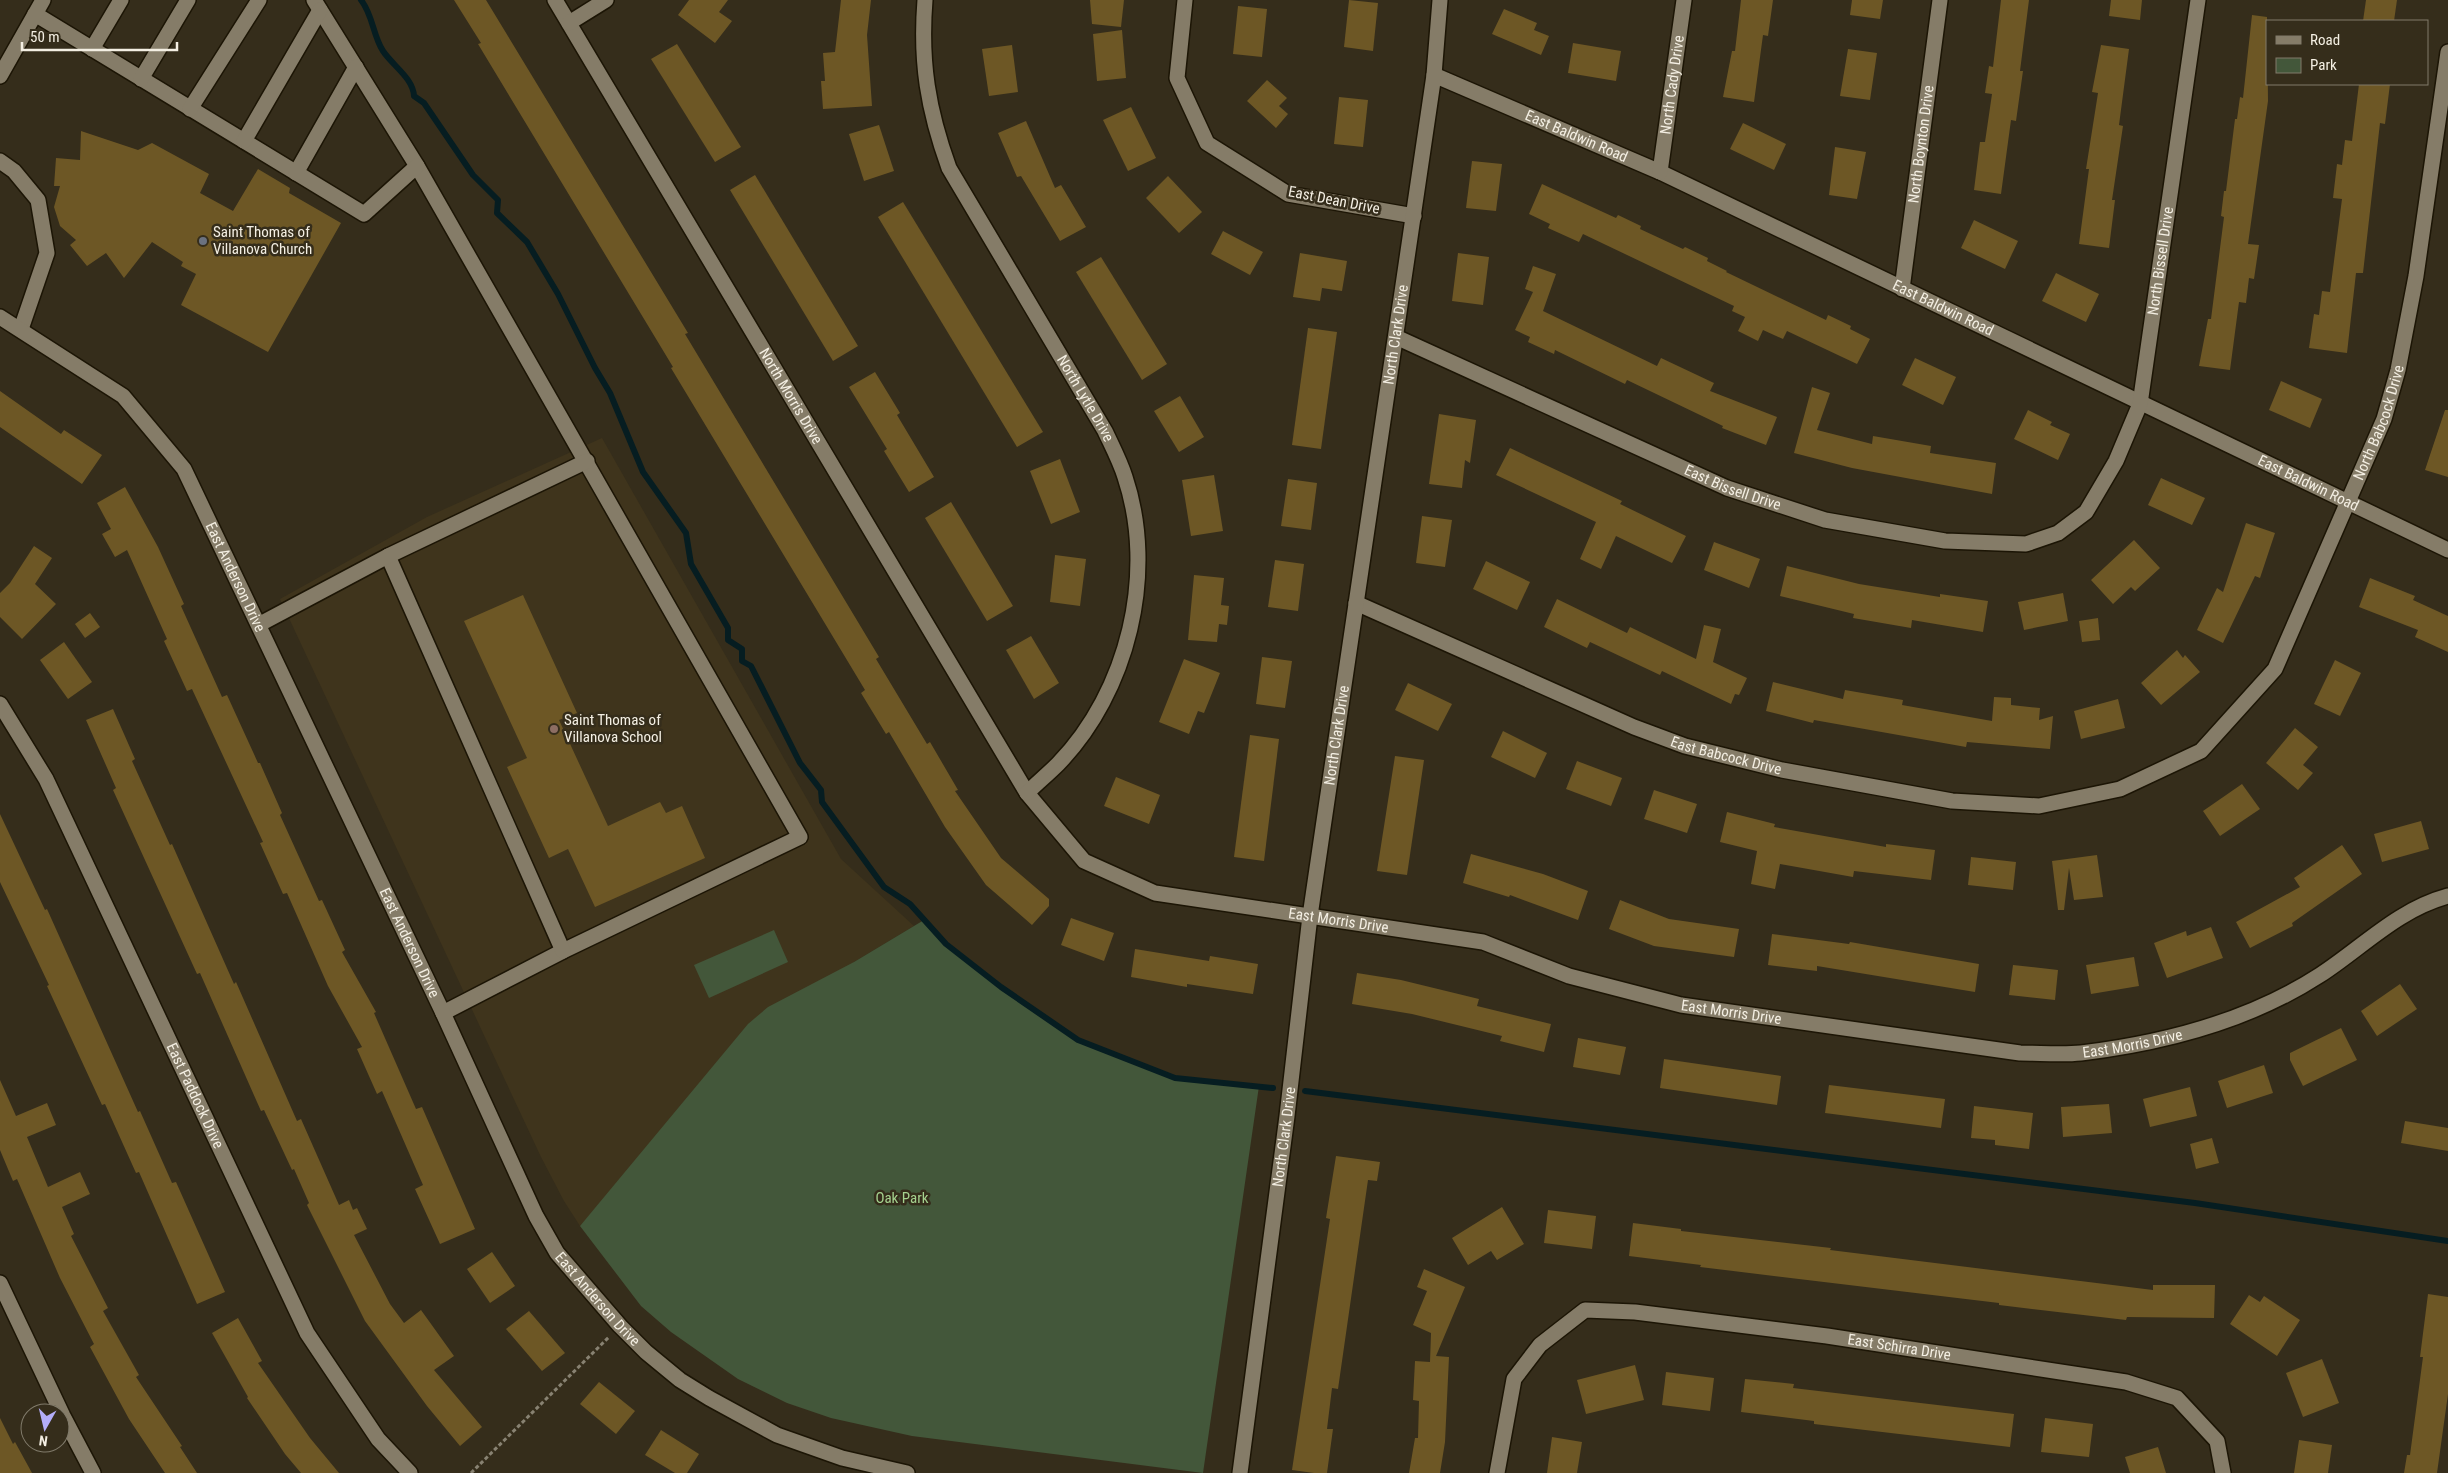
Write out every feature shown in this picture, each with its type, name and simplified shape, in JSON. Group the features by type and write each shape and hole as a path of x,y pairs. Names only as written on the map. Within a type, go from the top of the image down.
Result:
{"street":[{"path":"0,76 43,0"},
{"path":"92,49 120,0"},
{"path":"141,79 188,0"},
{"path":"190,109 259,0"},
{"name":"North Morris Drive","path":"555,0 1026,793"},
{"path":"569,24 606,0"},
{"name":"North Lytle Drive","path":"925,0 923,64 927,96 935,128 949,168 1105,431 1125,477 1136,536 1137,570 1131,624 1123,654 1111,686 1081,736 1058,764 1026,793"},
{"name":"East Dean Drive","path":"1185,0 1177,78 1207,143 1288,194 1414,216"},
{"name":"North Clark Drive","path":"1240,1473 1287,1116 1310,916 1414,216 1434,74 1440,0"},
{"name":"North Cady Drive","path":"1660,172 1684,0"},
{"name":"North Boynton Drive","path":"1902,289 1940,0"},
{"name":"North Bissell Drive","path":"2086,512 2116,461 2140,404 2198,0"},
{"path":"244,141 317,5 417,166 800,837 563,951 443,1013"},
{"path":"35,14 364,214 417,166"},
{"name":"North Babcock Drive","path":"2120,789 2201,751 2275,669 2384,419 2398,370 2416,276 2448,52"},
{"path":"296,173 356,67"},
{"name":"East Baldwin Road","path":"1434,74 1660,172 2347,504 2448,550"},
{"path":"0,161 14,171 38,200 47,253 21,329"},
{"name":"East Anderson Drive","path":"0,317 123,396 184,469 260,624 536,1216 557,1253 620,1326 680,1380 748,1421 777,1435 842,1458 906,1473"},
{"name":"East Bissell Drive","path":"1396,336 1727,488 1825,520 1945,541 2026,544 2058,533 2086,512"},
{"path":"260,624 388,556 587,461"},
{"path":"388,556 563,951"},
{"name":"East Babcock Drive","path":"1356,603 1634,727 1685,746 1730,758 1782,770 1952,801 2039,806 2120,789"},
{"name":"East Paddock Drive","path":"0,704 46,779 307,1333 378,1439 410,1473"},
{"name":"East Morris Drive","path":"1026,793 1084,861 1155,893 1483,942 1569,976 1681,1005 1996,1051 2080,1053 2168,1039 2251,1012 2320,975 2374,933 2408,912 2448,896"},
{"path":"0,1282 62,1416 93,1473"},
{"name":"East Schirra Drive","path":"1498,1473 1514,1379 1540,1345 1585,1310 1635,1312 1827,1336 2126,1382 2177,1398 2217,1441 2223,1473"}],"path":[{"path":"471,1473 620,1326"}],"shaded area":[{"name":"Saint Thomas of Villanova School","path":"602,438 841,859 914,926 854,962 598,1206 580,1226 564,1201 541,1157 280,599 427,517"}],"green space":[{"name":"Oak Park","path":"924,920 946,944 1001,987 1078,1040 1175,1078 1259,1086 1203,1473 912,1436 831,1418 787,1403 738,1379 671,1332 641,1306 580,1226 748,1024 768,1007 854,962"},
{"path":"774,930 788,962 709,998 694,965"}],"building":[{"path":"454,0 486,0 688,333 685,334 879,657 876,659 927,744 930,742 958,790 955,791 1001,858 1049,899 1049,906 1032,925 986,885 945,827 889,732 886,734 861,693 865,690 478,44 481,43"},
{"path":"689,0 728,0 719,12 732,21 715,43 678,15"},
{"path":"841,0 871,0 867,35 872,106 823,109 821,81 825,81 823,53 835,52"},
{"path":"1090,0 1124,0 1121,27 1092,24"},
{"path":"1349,0 1378,3 1373,51 1344,47"},
{"path":"1741,0 1773,0 1768,36 1763,35 1754,102 1723,97 1732,51 1735,51"},
{"path":"1852,0 1883,0 1880,19 1850,15"},
{"path":"2001,0 2029,0 2020,71 2023,71 2016,121 2011,120 2001,194 1974,190 1980,142 1985,142 1992,94 1985,93 1989,66 1993,67"},
{"path":"2111,0 2142,0 2140,20 2109,16"},
{"path":"2366,0 2397,0 2394,20 2363,20"},
{"path":"1238,6 1267,9 1262,57 1233,54"},
{"path":"1504,9 1537,23 1534,30 1549,36 1541,55 1492,34"},
{"path":"2252,15 2267,17 2266,85 2268,85 2268,101 2248,244 2259,245 2254,279 2249,278 2246,303 2239,302 2230,370 2199,366 2208,319 2211,319 2224,217 2221,216 2224,191 2226,191 2235,119 2237,119 2240,97 2243,98"},
{"path":"1122,30 1126,78 1097,81 1093,34"},
{"path":"1573,43 1621,51 1616,81 1568,73"},
{"path":"677,44 741,147 715,162 651,59"},
{"path":"1012,45 1018,92 989,96 982,49"},
{"path":"2101,45 2129,49 2119,125 2123,126 2112,200 2115,200 2109,248 2079,244 2089,169 2086,169 2098,93 2092,92"},
{"path":"1848,49 1877,53 1870,100 1840,96"},
{"path":"1267,80 1287,98 1279,106 1288,114 1276,128 1247,101"},
{"path":"2359,85 2390,85 2385,124 2380,123 2363,273 2356,273 2347,353 2309,348 2314,314 2319,315 2322,291 2330,292 2342,199 2333,198 2337,164 2342,165 2345,140 2352,141"},
{"path":"1339,97 1368,100 1363,147 1334,144"},
{"path":"1131,107 1156,158 1128,171 1103,120"},
{"path":"1026,121 1055,188 1061,185 1086,227 1060,241 1021,176 1017,177 998,133"},
{"path":"1743,123 1786,144 1774,170 1730,149"},
{"path":"879,125 894,171 864,181 849,134"},
{"name":"Saint Thomas of Villanova Church","path":"81,131 138,150 152,143 209,174 200,193 233,211 258,169 290,188 289,193 341,223 268,352 181,305 196,274 181,266 183,262 152,242 124,278 106,253 87,266 70,245 76,240 60,226 54,207 60,186 54,186 56,158 80,160"},
{"path":"1835,147 1866,152 1857,199 1829,195"},
{"path":"1472,161 1502,164 1496,211 1466,208"},
{"path":"755,175 858,346 833,361 730,190"},
{"path":"1168,176 1202,212 1179,233 1146,198"},
{"path":"1542,184 1616,218 1618,215 1641,226 1640,229 1683,249 1685,247 1708,258 1707,261 1726,272 1826,320 1828,315 1851,326 1850,329 1870,339 1857,364 1787,331 1783,339 1763,330 1758,341 1738,331 1745,317 1732,311 1734,306 1583,234 1579,242 1548,228 1550,224 1529,214"},
{"path":"903,202 1043,432 1017,447 878,217"},
{"path":"1974,220 2018,241 2005,269 1961,248"},
{"path":"1223,231 1263,252 1250,275 1211,254"},
{"path":"1300,253 1347,261 1342,291 1322,288 1320,301 1293,297"},
{"path":"1458,253 1489,257 1483,305 1452,301"},
{"path":"1101,257 1167,364 1142,380 1076,272"},
{"path":"1533,266 1556,274 1543,311 1657,366 1661,358 1714,383 1710,391 1777,417 1766,445 1722,428 1723,426 1627,380 1625,384 1555,350 1554,354 1528,342 1530,337 1515,330 1533,292 1525,289"},
{"path":"2056,273 2099,294 2086,322 2042,301"},
{"path":"1308,328 1337,332 1321,449 1292,445"},
{"path":"1915,358 1956,377 1943,405 1902,385"},
{"path":"875,372 900,413 897,415 934,477 909,492 884,451 887,449 849,387"},
{"path":"2281,381 2322,399 2310,428 2269,410"},
{"path":"1812,387 1830,393 1817,430 1872,444 1873,436 1931,446 1930,453 1996,463 1992,494 1852,468 1794,453"},
{"path":"0,391 61,434 64,430 102,455 82,484 0,427"},
{"path":"1180,396 1204,437 1179,452 1154,411"},
{"path":"2028,410 2052,422 2050,425 2070,434 2058,460 2014,439"},
{"path":"2445,410 2448,410 2448,477 2425,470"},
{"path":"1439,414 1476,420 1470,463 1465,460 1462,488 1429,484"},
{"path":"1510,448 1622,501 1620,504 1686,536 1672,563 1616,536 1601,569 1580,559 1596,522 1496,475"},
{"path":"1060,459 1080,512 1051,524 1030,471"},
{"path":"1214,475 1223,531 1191,536 1182,480"},
{"path":"2161,478 2205,498 2192,525 2148,505"},
{"path":"1288,479 1317,483 1311,530 1281,526"},
{"path":"125,487 158,547 184,604 181,606 222,697 227,695 258,763 260,763 282,813 280,815 319,901 322,900 345,950 342,952 376,1012 374,1013 416,1109 422,1107 475,1229 440,1244 415,1189 423,1185 382,1091 377,1094 357,1049 362,1047 328,986 287,893 283,894 260,843 263,842 192,689 187,691 164,641 167,639 127,550 115,557 102,534 111,529 97,503"},
{"path":"951,502 1013,606 987,621 925,518"},
{"path":"1422,516 1452,520 1445,567 1416,563"},
{"path":"2246,523 2275,533 2260,578 2255,576 2223,643 2197,630 2217,588 2223,592"},
{"path":"2134,540 2160,568 2135,591 2131,587 2113,604 2091,580"},
{"path":"1714,542 1760,559 1749,588 1704,570"},
{"path":"34,546 52,558 35,584 56,604 22,639 0,617 0,593 10,583"},
{"path":"1055,555 1086,559 1080,606 1050,602"},
{"path":"1275,560 1304,564 1298,611 1268,607"},
{"path":"1486,561 1530,582 1517,610 1473,589"},
{"path":"1787,566 1859,584 1940,597 1940,594 1988,601 1983,632 1912,620 1911,628 1853,618 1854,614 1780,596"},
{"path":"1194,575 1224,578 1221,605 1229,606 1227,625 1219,624 1217,642 1188,640"},
{"path":"2370,578 2415,596 2413,600 2448,616 2448,652 2415,637 2418,630 2359,607"},
{"path":"2063,593 2068,621 2024,630 2018,602"},
{"path":"523,595 577,713 559,720 608,826 660,802 666,813 682,806 705,858 595,907 568,849 549,858 507,767 527,758 464,621"},
{"path":"1557,599 1627,633 1630,627 1696,659 1704,625 1721,629 1713,662 1747,678 1739,695 1735,694 1731,704 1662,671 1660,675 1590,642 1587,648 1544,627"},
{"path":"90,613 100,627 85,638 75,624"},
{"path":"2098,618 2100,640 2082,642 2079,621"},
{"path":"1031,636 1059,683 1034,699 1006,650"},
{"path":"64,642 92,682 68,699 40,660"},
{"path":"2177,650 2183,658 2185,655 2200,672 2161,705 2141,683"},
{"path":"1262,657 1292,661 1285,708 1256,704"},
{"path":"1184,659 1220,673 1204,713 1198,711 1189,734 1159,722"},
{"path":"2335,660 2361,673 2340,716 2314,704"},
{"path":"1773,682 1843,699 1845,690 1903,700 1902,705 1992,721 1994,697 2011,698 2011,705 2040,708 2039,720 2053,716 2050,749 1967,742 1966,747 1814,720 1813,723 1766,711"},
{"path":"1408,683 1452,704 1438,731 1395,710"},
{"path":"2118,699 2125,728 2081,739 2074,711"},
{"path":"113,709 135,759 132,761 170,845 172,844 234,984 236,982 297,1121 301,1119 339,1205 349,1200 353,1210 357,1208 367,1229 354,1235 390,1304 404,1323 421,1310 454,1356 434,1370 482,1427 460,1446 427,1406 365,1321 307,1205 309,1203 294,1169 292,1170 264,1110 261,1111 200,973 197,974 113,790 116,788 86,720"},
{"path":"2295,728 2318,747 2303,765 2313,773 2298,790 2266,763"},
{"path":"1503,731 1547,753 1535,778 1491,757"},
{"path":"1250,735 1279,739 1264,861 1234,857"},
{"path":"1395,756 1424,760 1407,875 1377,871"},
{"path":"1577,761 1622,778 1611,806 1566,789"},
{"path":"1116,777 1160,795 1149,824 1104,806"},
{"path":"2242,784 2260,809 2220,836 2203,811"},
{"path":"1654,790 1697,804 1687,833 1644,819"},
{"path":"1727,812 1775,824 1774,827 1886,847 1886,844 1935,850 1931,880 1854,871 1853,877 1780,864 1775,889 1751,884 1757,851 1720,842"},
{"path":"0,814 45,910 47,909 138,1112 140,1111 172,1183 176,1182 225,1292 197,1304 139,1172 136,1173 105,1104 102,1105 47,986 49,985 0,882"},
{"path":"2421,821 2429,849 2382,862 2374,834"},
{"path":"2342,845 2362,874 2292,923 2293,926 2250,948 2236,922 2300,887 2294,878"},
{"path":"1471,854 1543,874 1588,891 1578,920 1510,895 1509,897 1463,883"},
{"path":"2097,855 2103,897 2074,900 2069,868 2064,910 2058,910 2052,861"},
{"path":"1971,857 2016,862 2013,890 1968,885"},
{"path":"1620,900 1669,919 1739,929 1734,957 1654,946 1609,929"},
{"path":"1071,918 1114,933 1104,961 1061,945"},
{"path":"2211,927 2223,958 2167,978 2154,943 2186,931 2187,936"},
{"path":"1772,934 1849,944 1850,942 1979,964 1975,992 1817,966 1817,971 1768,965"},
{"path":"1135,949 1209,961 1210,956 1258,964 1253,994 1187,984 1187,987 1131,977"},
{"path":"2134,957 2139,986 2091,994 2086,965"},
{"path":"2013,965 2058,970 2055,1000 2009,995"},
{"path":"1357,973 1401,980 1479,999 1477,1006 1551,1024 1544,1052 1500,1041 1502,1036 1412,1014 1352,1004"},
{"path":"2400,984 2417,1009 2377,1036 2361,1011"},
{"path":"2341,1028 2357,1060 2303,1086 2290,1060 2290,1053"},
{"path":"1578,1038 1626,1047 1620,1075 1573,1067"},
{"path":"1664,1059 1781,1076 1777,1105 1660,1088"},
{"path":"2264,1065 2273,1093 2227,1108 2218,1081"},
{"path":"0,1080 16,1116 47,1103 56,1125 27,1137 48,1187 80,1172 90,1194 62,1207 74,1234 71,1236 108,1308 103,1311 139,1375 136,1377 182,1446 180,1447 197,1473 165,1473 129,1419 90,1347 94,1344 60,1278 17,1179 13,1181 0,1150"},
{"path":"1829,1085 1945,1099 1941,1128 1825,1113"},
{"path":"2190,1087 2197,1116 2150,1127 2143,1099"},
{"path":"2109,1104 2112,1133 2063,1137 2061,1107"},
{"path":"1974,1106 2033,1113 2029,1149 1995,1145 1995,1140 1971,1138"},
{"path":"2405,1121 2448,1128 2448,1151 2401,1143"},
{"path":"2212,1138 2219,1163 2196,1169 2190,1144"},
{"path":"1336,1156 1380,1162 1377,1181 1368,1180 1338,1389 1332,1388 1327,1429 1333,1429 1327,1473 1314,1473 1292,1470 1330,1219 1326,1218"},
{"path":"1502,1207 1524,1244 1497,1260 1491,1251 1468,1265 1452,1238"},
{"path":"1548,1210 1596,1216 1592,1249 1544,1243"},
{"path":"1633,1223 1681,1229 1681,1231 1831,1248 1830,1250 2153,1290 2153,1285 2215,1285 2214,1318 2127,1317 2126,1320 1700,1267 1701,1265 1629,1256"},
{"path":"492,1252 515,1286 490,1303 467,1269"},
{"path":"1424,1269 1465,1287 1436,1356 1449,1357 1445,1442 1440,1473 1409,1473 1415,1438 1418,1438 1419,1401 1413,1400 1415,1361 1430,1362 1431,1333 1413,1325 1427,1291 1417,1287"},
{"path":"2428,1294 2448,1297 2448,1394 2437,1473 2404,1473 2407,1455 2410,1455 2423,1357 2420,1357"},
{"path":"2249,1295 2260,1302 2264,1296 2300,1320 2277,1356 2230,1324"},
{"path":"529,1311 565,1353 542,1371 506,1329"},
{"path":"238,1318 262,1361 258,1363 310,1438 339,1473 301,1473 285,1454 247,1398 212,1333"},
{"path":"2322,1359 2339,1403 2303,1417 2286,1373"},
{"path":"1635,1365 1644,1400 1586,1414 1577,1380"},
{"path":"1666,1372 1714,1378 1710,1411 1662,1405"},
{"path":"1745,1379 1794,1384 1793,1388 2014,1414 2010,1447 1814,1424 1814,1421 1741,1412"},
{"path":"599,1382 635,1411 616,1434 580,1404"},
{"path":"0,1418 13,1444 15,1442 32,1473 0,1473"},
{"path":"2045,1418 2093,1424 2089,1457 2041,1452"},
{"path":"661,1430 699,1454 687,1473 675,1473 645,1455"},
{"path":"1552,1437 1582,1442 1577,1473 1547,1473"},
{"path":"2299,1440 2332,1445 2328,1473 2294,1473"},
{"path":"2158,1447 2166,1473 2130,1473 2125,1457"}],"waterway":[{"path":"361,0 368,12 377,39 387,57 410,83 414,96 424,103 473,175 498,200 497,213 527,242 558,294 595,368 610,393 643,472 686,533 691,564 728,628 728,640 742,649 742,661 751,666 800,763 821,790 822,802 884,887 910,904 946,944 1001,987 1078,1040 1175,1078 1273,1088"},
{"path":"1305,1091 2195,1203 2448,1241"}],"place":[{"name":"Saint Thomas of Villanova Church","path":"203,241"},
{"name":"Saint Thomas of Villanova School","path":"554,729"}]}
